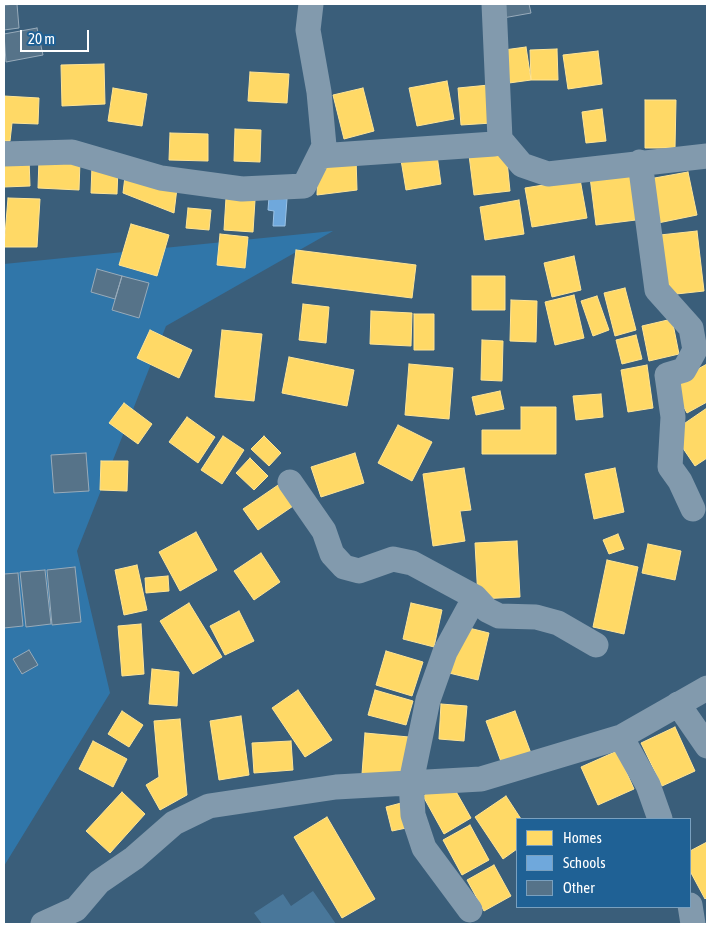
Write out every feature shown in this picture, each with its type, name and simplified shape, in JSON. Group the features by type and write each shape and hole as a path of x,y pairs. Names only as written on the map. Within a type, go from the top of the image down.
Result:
{"street":[{"path":"4,154 72,152 161,178 242,189 304,186 324,146 319,92 308,30 311,4"},
{"path":"494,4 500,139 522,165 548,174 640,162 707,156"},
{"path":"319,156 494,144 500,139"},
{"path":"640,162 657,290 691,328 695,350 684,370 667,375 673,417 670,468 680,481 693,509"},
{"path":"290,482 324,531 332,554 344,567 359,571 393,559 412,563 475,597 487,610 499,616 536,617 558,623 596,645"},
{"path":"470,910 424,848 413,815 411,782 428,700 445,652 475,597"},
{"path":"43,924 76,909 99,882 134,858 174,823 209,806 336,787 482,779 621,737 707,688"},
{"path":"678,704 707,746"},
{"path":"621,737 648,785 660,818"},
{"path":"690,908 692,924"}],"shaded area":[{"path":"333,231 166,326 77,551 110,693 4,866 4,264"},
{"path":"313,891 336,924 262,924 254,913 283,894 291,906"}],"building: Homes":[{"path":"526,47 531,80 509,83 504,50"},
{"path":"557,49 558,80 531,80 530,50"},
{"path":"598,51 602,84 568,89 563,55"},
{"path":"104,64 105,104 62,106 61,65"},
{"path":"250,72 289,74 287,103 248,101"},
{"path":"447,81 454,119 417,126 409,88"},
{"path":"489,85 492,123 461,125 458,88"},
{"path":"113,88 147,94 142,126 108,121"},
{"path":"363,88 374,131 344,139 333,95"},
{"path":"4,96 39,98 38,124 12,123 10,141 4,141"},
{"path":"645,100 676,100 675,148 645,148"},
{"path":"602,109 606,141 586,143 582,112"},
{"path":"235,129 261,130 260,162 234,161"},
{"path":"170,133 208,134 208,161 169,160"},
{"path":"436,148 441,184 406,190 400,154"},
{"path":"506,151 510,191 474,195 469,155"},
{"path":"356,158 357,190 317,195 318,163"},
{"path":"29,159 30,186 4,187 4,160"},
{"path":"39,159 80,161 79,190 38,188"},
{"path":"92,166 118,167 117,194 91,193"},
{"path":"126,168 177,188 174,213 123,193"},
{"path":"631,172 636,220 596,225 590,177"},
{"path":"688,172 697,215 658,223 649,179"},
{"path":"580,179 587,218 532,227 525,188"},
{"path":"8,198 40,199 37,247 4,247"},
{"path":"226,198 255,200 253,232 224,230"},
{"path":"519,200 524,234 485,240 480,207"},
{"path":"188,208 211,210 209,230 186,228"},
{"path":"131,224 169,235 157,276 119,265"},
{"path":"697,231 704,291 667,295 660,235"},
{"path":"220,234 248,237 245,268 217,265"},
{"path":"296,250 416,265 412,298 292,283"},
{"path":"574,256 581,290 552,297 544,263"},
{"path":"472,276 505,276 505,310 472,310"},
{"path":"625,288 636,330 615,336 604,293"},
{"path":"574,295 584,338 555,345 545,302"},
{"path":"597,296 609,330 593,336 581,301"},
{"path":"511,300 537,301 536,342 510,341"},
{"path":"303,304 329,307 326,343 299,340"},
{"path":"371,311 412,313 411,346 370,344"},
{"path":"414,314 434,314 434,350 414,350"},
{"path":"672,319 679,354 649,361 642,326"},
{"path":"150,330 192,350 179,378 137,358"},
{"path":"222,330 262,334 254,401 215,397"},
{"path":"636,335 642,359 622,364 616,340"},
{"path":"482,340 503,341 502,381 481,380"},
{"path":"289,357 354,370 347,406 282,393"},
{"path":"409,364 453,368 449,419 405,415"},
{"path":"707,364 707,402 687,413 671,384"},
{"path":"647,365 653,408 628,412 621,370"},
{"path":"500,391 504,409 476,415 472,397"},
{"path":"601,394 603,417 576,420 573,396"},
{"path":"124,403 152,424 138,444 109,423"},
{"path":"521,407 556,407 556,454 482,454 482,430 521,430"},
{"path":"707,408 707,458 695,466 672,432"},
{"path":"187,417 215,437 198,463 169,442"},
{"path":"398,425 432,442 412,481 378,463"},
{"path":"223,436 244,450 222,484 201,470"},
{"path":"264,436 281,453 269,466 251,449"},
{"path":"355,453 364,483 321,497 311,467"},
{"path":"250,458 268,476 254,490 236,473"},
{"path":"101,461 128,461 127,491 100,490"},
{"path":"464,468 471,510 460,511 465,541 433,546 423,474"},
{"path":"615,468 624,512 594,519 585,474"},
{"path":"284,481 299,502 258,530 243,509"},
{"path":"196,532 217,570 180,591 159,552"},
{"path":"618,534 624,549 609,554 603,540"},
{"path":"517,541 520,597 478,599 475,543"},
{"path":"648,544 681,551 675,580 642,573"},
{"path":"261,553 280,582 254,600 234,571"},
{"path":"607,560 638,567 624,634 593,627"},
{"path":"137,565 147,610 124,615 115,570"},
{"path":"168,576 169,591 146,593 145,578"},
{"path":"189,603 222,657 193,674 160,621"},
{"path":"411,603 442,610 434,647 403,639"},
{"path":"239,611 254,641 225,655 210,626"},
{"path":"141,624 144,674 122,676 118,626"},
{"path":"461,626 489,633 478,680 449,673"},
{"path":"386,651 423,662 412,696 376,685"},
{"path":"152,669 179,672 177,706 149,704"},
{"path":"298,690 332,740 305,757 272,708"},
{"path":"375,690 413,701 406,725 368,715"},
{"path":"441,704 467,706 464,741 439,739"},
{"path":"122,711 143,725 129,747 108,734"},
{"path":"515,711 532,756 503,767 486,721"},
{"path":"241,716 249,775 219,780 210,721"},
{"path":"180,719 187,795 160,810 146,785 159,777 154,721"},
{"path":"675,727 695,771 662,786 641,743"},
{"path":"365,733 409,737 406,777 362,774"},
{"path":"93,741 127,759 113,787 79,769"},
{"path":"291,741 293,770 254,773 252,743"},
{"path":"617,751 634,789 598,805 581,767"},
{"path":"450,781 471,818 444,834 423,796"},
{"path":"122,792 145,814 110,853 86,831"},
{"path":"506,796 520,818 516,818 516,850 503,859 475,817"},
{"path":"405,802 411,827 392,831 386,807"},
{"path":"327,817 375,899 342,918 294,837"},
{"path":"470,825 489,860 462,875 443,840"},
{"path":"707,842 707,897 705,899 691,873 691,850"},
{"path":"494,865 511,896 484,911 467,880"}],"building: Schools":[{"path":"269,197 287,199 285,226 273,226 274,211 268,210"}],"building: Other":[{"path":"17,4 19,28 4,30 4,5"},
{"path":"500,4 529,4 531,13 503,18"},
{"path":"37,28 43,55 6,62 4,34"},
{"path":"97,269 122,276 115,299 91,292"},
{"path":"122,276 149,283 139,318 112,310"},
{"path":"86,453 89,491 54,493 51,455"},
{"path":"75,567 81,622 52,625 47,570"},
{"path":"45,570 51,624 26,627 20,572"},
{"path":"18,573 23,626 4,628 4,574"},
{"path":"29,650 38,665 22,674 13,659"}]}
